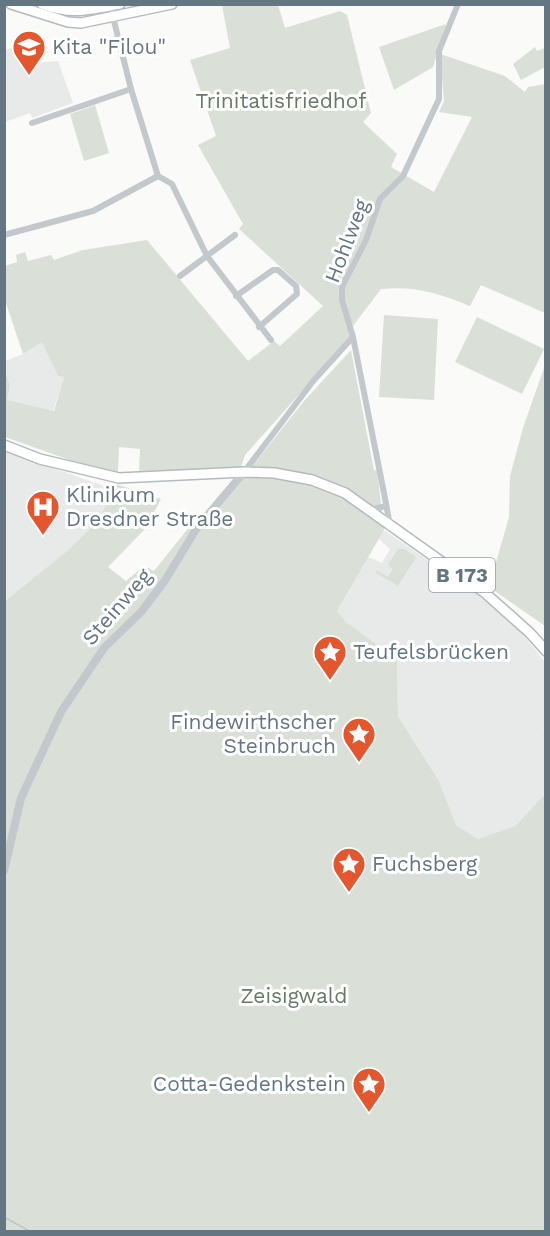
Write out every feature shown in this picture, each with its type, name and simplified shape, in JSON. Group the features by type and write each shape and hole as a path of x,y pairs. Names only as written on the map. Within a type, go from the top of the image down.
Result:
{"main road":[{"path":"10,4 68,22 115,9"},
{"path":"42,4 70,13 172,4"},
{"name":"B 173","path":"4,445 40,459 119,478 244,472 274,473 312,480 345,493 484,592 530,633 546,651"}],"street":[{"name":"Hohlweg","path":"387,523 389,520 353,337 342,300 342,287 366,240 380,199 403,176 439,99 439,51 458,4"},
{"path":"115,9 131,89 158,176 172,184 184,214 207,256 271,340"},
{"path":"32,123 131,89"},
{"path":"4,235 93,211 158,176"},
{"path":"180,276 235,235"},
{"path":"236,296 273,270 278,270 296,286 297,294 259,327"},
{"name":"Steinweg","path":"4,871 21,798 61,712 105,648 141,612 164,582 197,528 244,472 310,385 353,337"},
{"path":"369,510 386,506"}],"shaded area":[{"path":"15,47 22,64 58,61 73,103 32,118 30,113 5,122 5,50"},
{"path":"42,341 58,376 64,377 53,411 6,400 5,361 23,354"},
{"name":"Klinikum Dresdner Straße","path":"5,451 113,489 98,521 67,551 5,601"},
{"path":"384,530 470,589 518,628 545,662 546,725 543,729 546,730 545,794 515,826 478,839 456,825 439,781 398,716 397,659 346,622 337,611 368,557 382,563 390,549 379,539"}],"green space":[{"name":"Trinitatisfriedhof","path":"222,5 278,5 285,28 340,11 347,15 371,113 363,122 397,154 391,167 434,192 472,117 439,112 444,101 440,54 505,76 525,92 528,87 545,84 545,313 481,285 470,306 427,292 381,289 353,326 339,294 351,336 245,455 241,467 139,473 140,449 119,447 118,472 92,468 5,437 4,371 10,385 7,400 54,411 64,377 58,376 42,342 23,354 5,300 5,266 17,262 16,255 25,252 28,261 51,255 54,260 83,250 147,240 248,361 274,341 280,346 323,306 239,229 243,224 198,145 216,136 190,60 230,48"},
{"path":"446,24 433,67 394,90 379,47"},
{"path":"535,47 537,51 545,48 545,67 521,80 513,64"},
{"path":"95,105 109,153 84,161 70,114"},
{"path":"384,315 438,319 434,400 379,397"},
{"path":"477,317 544,349 522,394 455,362"},
{"name":"Zeisigwald","path":"351,350 374,471 377,469 384,530 337,611 346,622 397,659 398,716 439,781 456,825 478,839 515,826 545,794 545,1231 5,1232 5,601 67,551 98,521 116,484 161,499 146,528 108,567 126,581 144,566 154,571 198,516 207,523 304,401"},
{"path":"545,365 545,626 489,587 509,517 510,476 523,428"},
{"path":"398,549 404,549 416,557 398,586 376,573 377,570 388,577 393,569 388,565"}],"waterway":[{"path":"4,1217 31,1232"}],"place":[{"name":"Kita \"Filou\"","path":"29,76"},
{"name":"Klinikum Dresdner Straße","path":"43,536"},
{"name":"Teufelsbrücken","path":"330,681"},
{"name":"Findewirthscher Steinbruch","path":"359,763"},
{"name":"Fuchsberg","path":"349,893"},
{"name":"Cotta-Gedenkstein","path":"369,1113"}]}
